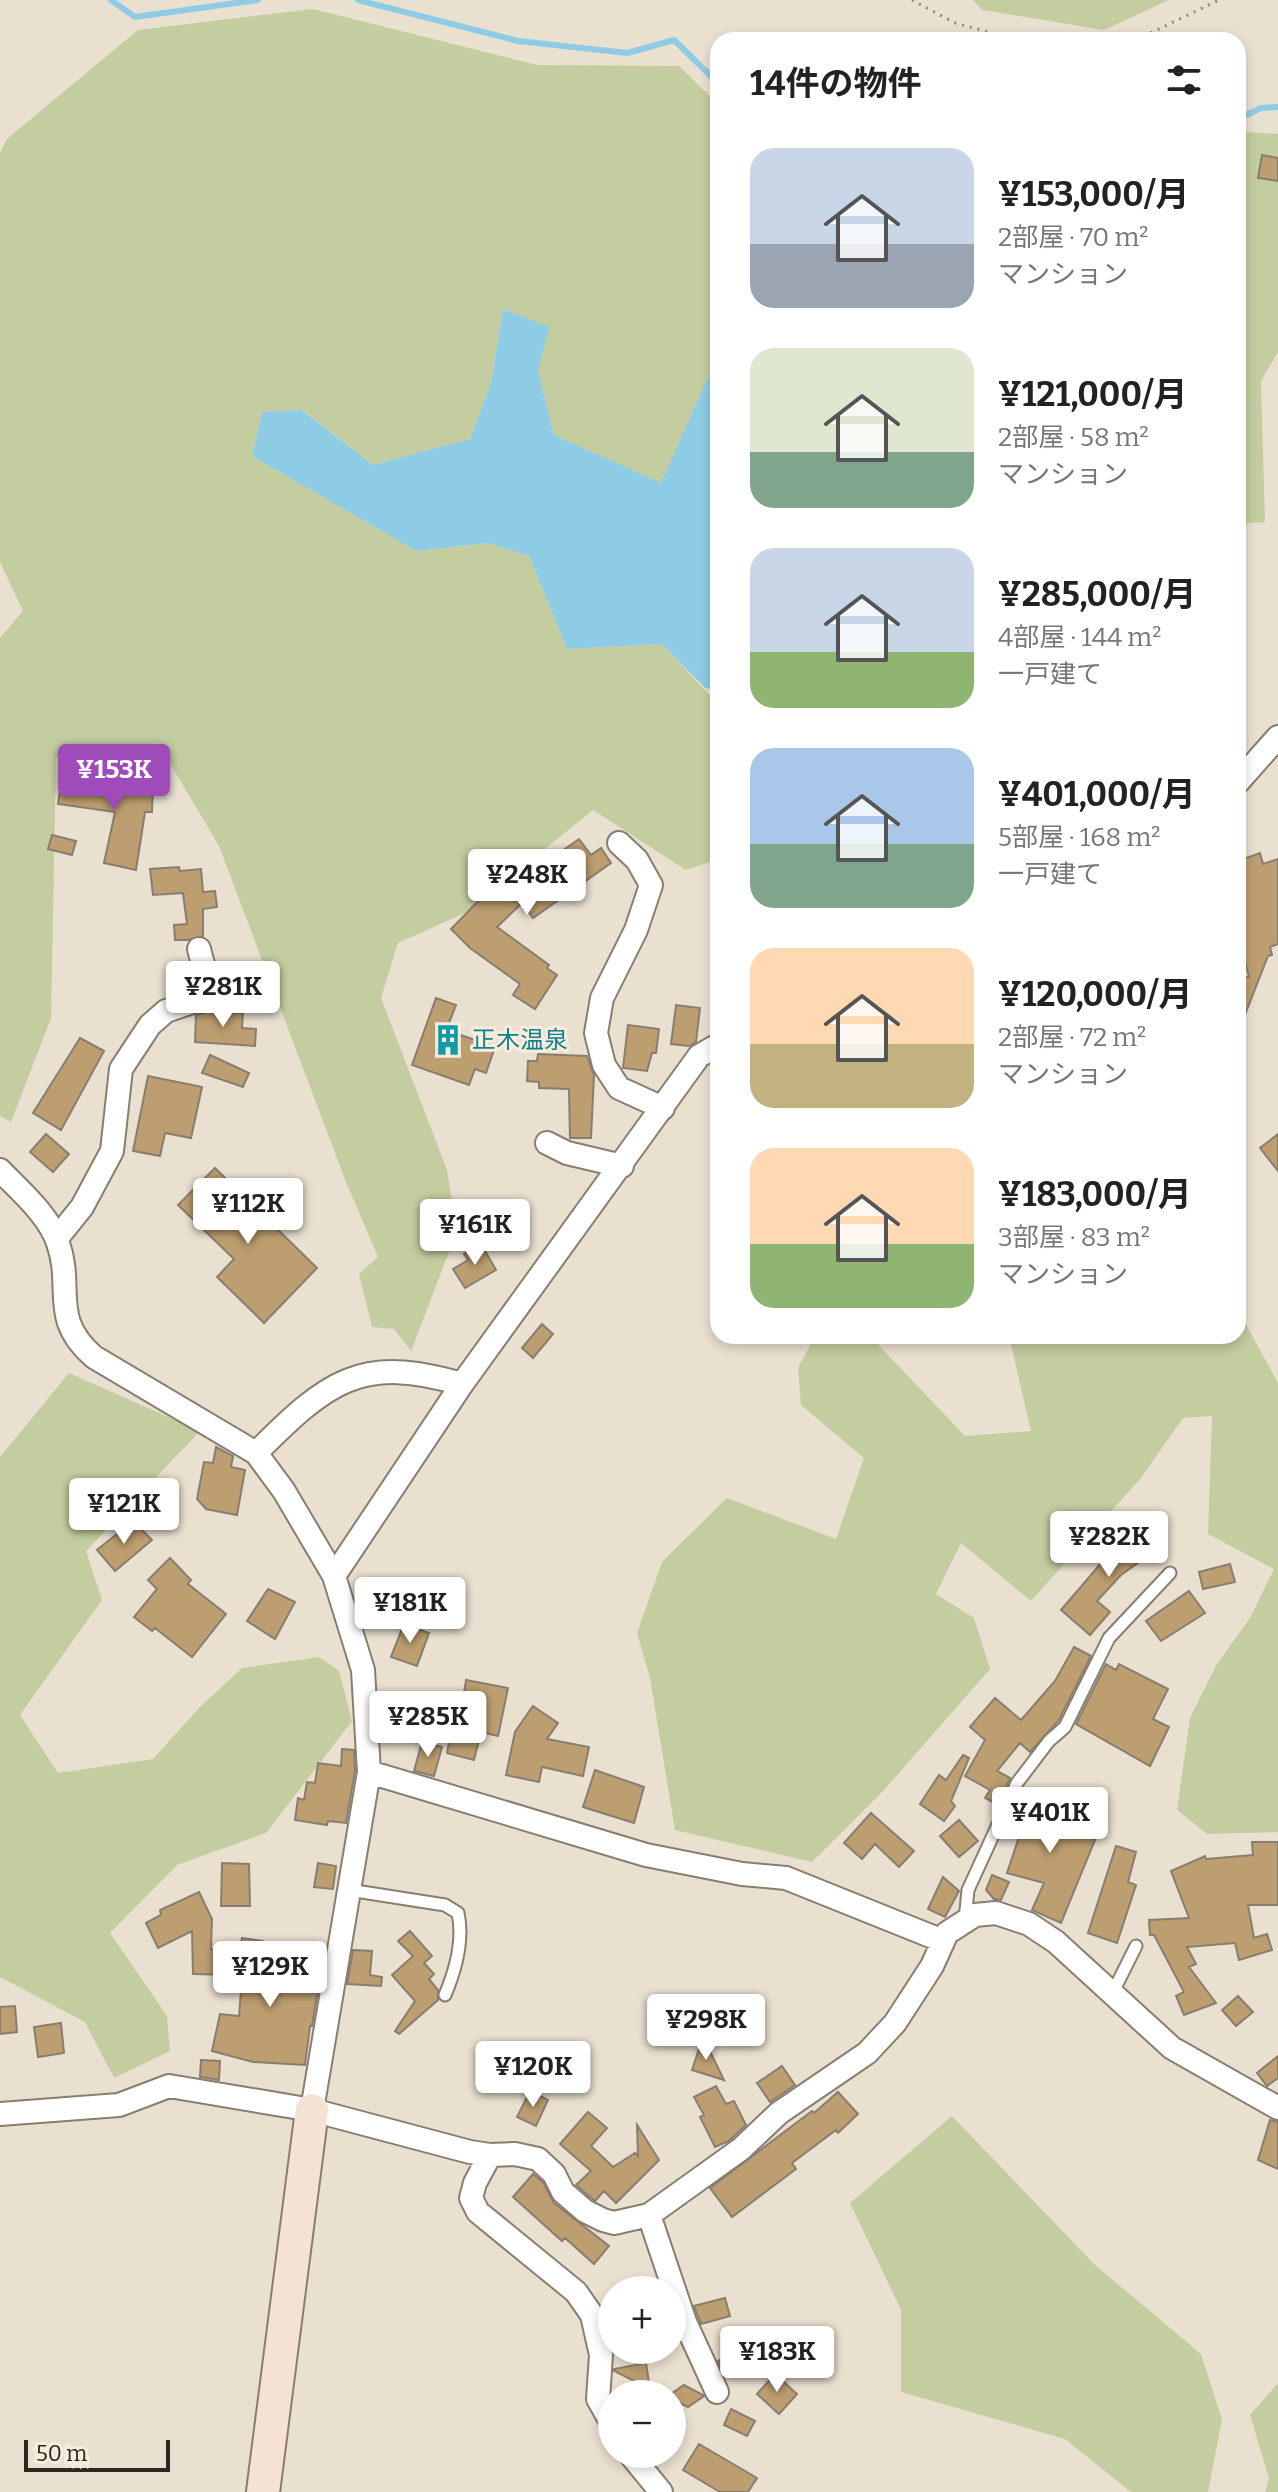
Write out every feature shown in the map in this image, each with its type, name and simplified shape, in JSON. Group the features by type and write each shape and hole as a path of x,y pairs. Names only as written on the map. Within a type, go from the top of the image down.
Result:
{"street":[{"path":"1246,773 1278,737"},
{"path":"619,843 637,860 651,885 636,930 602,998 596,1033 604,1065 619,1088 663,1108"},
{"path":"57,1238 82,1207 112,1151 121,1069 150,1025 166,1011 207,997 209,987 199,949"},
{"path":"334,1576 462,1384 699,1056 710,1050"},
{"path":"547,1143 567,1153 622,1166"},
{"path":"0,1170 57,1238 62,1255 68,1322 77,1342 94,1357 256,1453 284,1491 334,1576 363,1670 369,1772 312,2110 263,2492"},
{"path":"256,1453 302,1407 344,1381 381,1370 427,1373 462,1384"},
{"path":"369,1772 646,1855 742,1874 786,1878 943,1941"},
{"path":"0,2114 119,2105 169,2086 312,2110 490,2155 515,2154 538,2159 554,2174 563,2192 585,2211 614,2223 649,2215 741,2149 779,2113 867,2053 895,2023 932,1966 947,1933 975,1915 996,1913 1029,1924 1056,1942 1172,2048 1278,2108"},
{"path":"490,2155 475,2183 471,2198 478,2212 576,2292 592,2315 601,2355 599,2380"},
{"path":"649,2215 685,2322 717,2392"},
{"path":"641,2468 661,2492"}],"lane":[{"path":"965,1920 968,1890 1017,1783 1049,1741 1065,1727 1109,1638 1170,1573"},
{"path":"349,1890 445,1905 458,1913 461,1927 458,1955 445,1995"},
{"path":"1113,1992 1136,1946"}],"path":[{"path":"912,0 955,23 988,32"},
{"path":"1153,32 1219,0"}],"green space":[{"path":"973,0 1169,0 1104,30 982,10"},
{"path":"313,9 537,65 679,66 710,96 710,373 661,484 554,435 538,371 548,328 503,309 491,383 470,439 373,465 303,410 262,412 252,456 416,551 488,543 529,556 567,649 662,644 710,695 710,862 686,870 593,810 465,913 398,943 381,998 447,1170 457,1231 411,1351 394,1329 372,1327 359,1274 378,1257 346,1182 219,846 158,743 56,758 51,1018 11,1122 0,1116 0,638 23,611 0,562 0,153 7,139 138,30"},
{"path":"1246,132 1278,134 1278,352 1261,381 1265,522 1246,523"},
{"path":"1246,1324 1278,1383 1278,1832 1207,1834 1177,1810 1190,1718 1217,1664 1250,1618 1274,1569 1208,1534 1212,1416 1183,1418 1140,1479 1031,1601 961,1543 936,1594 974,1618 990,1669 884,1790 812,1862 675,1830 650,1678 637,1633 662,1562 727,1498 836,1539 864,1458 801,1405 798,1368 811,1344 878,1344 965,1436 1031,1431 1011,1344 1246,1344"},
{"path":"69,1373 200,1431 86,1551 102,1600 20,1715 58,1773 153,1759 199,1708 242,1668 319,1657 339,1671 352,1721 266,1833 177,1865 110,1933 167,2016 170,2051 114,2078 85,2022 0,1977 0,1457"},
{"path":"952,2116 1095,2265 1201,2354 1222,2420 1208,2492 1131,2492 1065,2439 901,2392 901,2310 850,2203"},
{"path":"1278,2383 1278,2492 1265,2492 1269,2478 1250,2415"}],"water":[{"path":"503,309 549,327 538,371 554,435 661,483 710,373 710,688 705,688 662,644 567,649 529,556 488,543 416,551 252,456 262,412 302,410 373,465 470,439 491,383"}],"building":[{"path":"1262,155 1278,158 1278,181 1258,178"},
{"path":"71,771 86,774 86,778 131,785 132,780 153,780 152,812 145,812 136,870 104,863 115,812 58,804 62,778 70,779"},
{"path":"52,835 76,841 72,855 48,849"},
{"path":"579,839 591,855 601,848 611,863 533,918 522,903 497,927 549,965 547,968 557,975 535,1009 513,995 520,984 470,948 451,929 492,887 500,894"},
{"path":"1260,853 1263,864 1278,859 1278,944 1270,947 1272,955 1268,956 1246,1012 1246,977 1249,977 1246,965 1246,858"},
{"path":"179,867 180,871 201,869 203,892 215,891 217,907 203,909 203,936 188,940 175,940 174,925 187,924 183,893 153,895 150,869"},
{"name":"正木温泉","path":"436,998 456,1005 449,1023 457,1026 455,1033 495,1047 486,1073 475,1069 469,1085 412,1065"},
{"path":"676,1005 700,1008 696,1042 689,1046 671,1044"},
{"path":"207,1012 243,1013 242,1028 256,1029 255,1046 195,1042 196,1015"},
{"path":"628,1025 659,1029 656,1053 652,1053 647,1071 623,1068"},
{"path":"80,1038 104,1051 61,1130 33,1113"},
{"path":"538,1054 587,1056 594,1075 591,1138 570,1138 569,1089 539,1088 539,1082 527,1081 528,1061 537,1061"},
{"path":"210,1055 249,1073 243,1087 202,1073"},
{"path":"148,1076 202,1087 191,1138 165,1133 160,1156 133,1151"},
{"path":"46,1134 69,1154 53,1172 30,1152"},
{"path":"1278,1134 1278,1171 1260,1148"},
{"path":"215,1168 317,1268 264,1323 217,1277 234,1259 178,1205"},
{"path":"481,1244 496,1270 465,1288 453,1269 468,1260 464,1254"},
{"path":"542,1324 553,1334 533,1358 522,1348"},
{"path":"216,1447 233,1456 231,1467 245,1470 237,1515 206,1509 197,1499 204,1462 213,1463"},
{"path":"133,1521 152,1540 115,1571 97,1550"},
{"path":"1148,1525 1163,1545 1121,1575 1097,1601 1110,1612 1090,1635 1061,1610 1103,1561 1101,1558"},
{"path":"170,1558 191,1580 188,1584 226,1614 192,1657 155,1628 152,1631 134,1617 157,1589 148,1580"},
{"path":"1230,1564 1235,1582 1203,1589 1199,1572"},
{"path":"268,1589 295,1602 275,1639 247,1621"},
{"path":"1189,1591 1205,1613 1161,1641 1146,1621"},
{"path":"404,1624 429,1633 417,1666 391,1657"},
{"path":"1074,1647 1091,1656 1059,1720 1030,1752 1020,1743 997,1771 1010,1778 998,1805 985,1798 990,1790 965,1776 985,1740 970,1727 995,1698 1021,1720 1055,1681"},
{"path":"1106,1664 1116,1670 1119,1664 1168,1689 1153,1719 1169,1727 1150,1766 1076,1724"},
{"path":"466,1680 508,1688 498,1736 481,1732 474,1760 447,1753 457,1699 463,1700"},
{"path":"533,1706 558,1723 547,1739 589,1747 583,1776 542,1767 539,1782 506,1775 515,1732"},
{"path":"422,1742 442,1747 434,1776 414,1771"},
{"path":"342,1749 354,1750 355,1771 346,1823 328,1821 327,1825 295,1820 298,1798 304,1800 307,1782 315,1783 318,1763 341,1766"},
{"path":"963,1755 969,1758 951,1801 955,1806 944,1821 920,1804 939,1775 946,1780"},
{"path":"595,1770 644,1787 634,1823 583,1807"},
{"path":"1024,1788 1054,1798 1047,1815 1096,1831 1061,1923 1032,1910 1044,1883 1007,1873 1029,1807 1017,1803"},
{"path":"871,1813 914,1851 899,1867 875,1844 862,1859 844,1843"},
{"path":"959,1820 978,1841 959,1857 940,1836"},
{"path":"1252,1842 1278,1842 1278,1905 1248,1905 1254,1938 1267,1934 1272,1950 1239,1960 1235,1943 1187,1947 1196,1964 1189,1967 1216,2003 1184,2015 1176,1996 1184,1992 1154,1935 1150,1935 1149,1920 1189,1918 1171,1871 1205,1856 1206,1859 1253,1855"},
{"path":"1116,1846 1136,1852 1128,1882 1136,1885 1117,1943 1088,1933"},
{"path":"222,1863 249,1864 250,1906 221,1906"},
{"path":"318,1863 336,1866 333,1889 314,1887"},
{"path":"992,1875 1009,1882 1001,1900 994,1899 986,1890"},
{"path":"943,1877 959,1891 945,1917 928,1909"},
{"path":"199,1892 212,1919 211,1949 221,1950 232,1975 193,1974 192,1931 158,1948 146,1923 161,1915 160,1910"},
{"path":"410,1931 432,1956 424,1963 434,1974 429,1979 438,1990 438,2000 399,2034 395,2031 415,2001 392,1975 413,1956 398,1941"},
{"path":"242,1938 263,1941 262,1952 322,1965 305,2065 253,2062 212,2051 220,2014 239,2016 242,1978 236,1977"},
{"path":"353,1950 372,1951 370,1975 382,1977 381,1986 347,1984"},
{"path":"1238,1996 1253,2012 1236,2026 1222,2010"},
{"path":"15,2006 17,2032 0,2034 0,2007"},
{"path":"61,2023 64,2053 38,2057 34,2027"},
{"path":"703,2037 724,2080 692,2070"},
{"path":"1278,2056 1278,2078 1267,2086 1257,2073"},
{"path":"201,2060 220,2061 219,2080 200,2077"},
{"path":"782,2066 795,2085 770,2102 757,2083"},
{"path":"716,2086 726,2104 734,2101 746,2125 729,2141 715,2147 694,2097"},
{"path":"530,2091 548,2100 536,2126 517,2117"},
{"path":"838,2092 858,2114 838,2133 836,2130 792,2163 796,2169 732,2217 710,2188"},
{"path":"588,2112 607,2128 591,2146 613,2167 635,2153 638,2156 637,2125 659,2160 616,2203 604,2191 595,2201 576,2185 591,2171 560,2144"},
{"path":"1270,2120 1278,2122 1278,2169 1258,2160"},
{"path":"533,2174 543,2182 554,2203 609,2246 594,2264 565,2238 562,2241 513,2197"},
{"path":"725,2298 730,2316 701,2324 694,2306"},
{"path":"749,2340 757,2352 724,2373 718,2361"},
{"path":"646,2364 649,2380 632,2380 614,2369"},
{"path":"775,2374 797,2394 779,2414 757,2394"},
{"path":"686,2386 704,2396 686,2406"},
{"path":"731,2409 755,2421 747,2436 724,2425"},
{"path":"699,2444 757,2478 748,2492 720,2492 683,2470"}],"waterway":[{"path":"111,0 135,17 258,0"},
{"path":"358,0 518,41 627,53 674,40 710,75"},
{"path":"1246,115 1261,108 1278,107"}],"place":[{"name":"正木温泉","path":"448,1040"}]}
